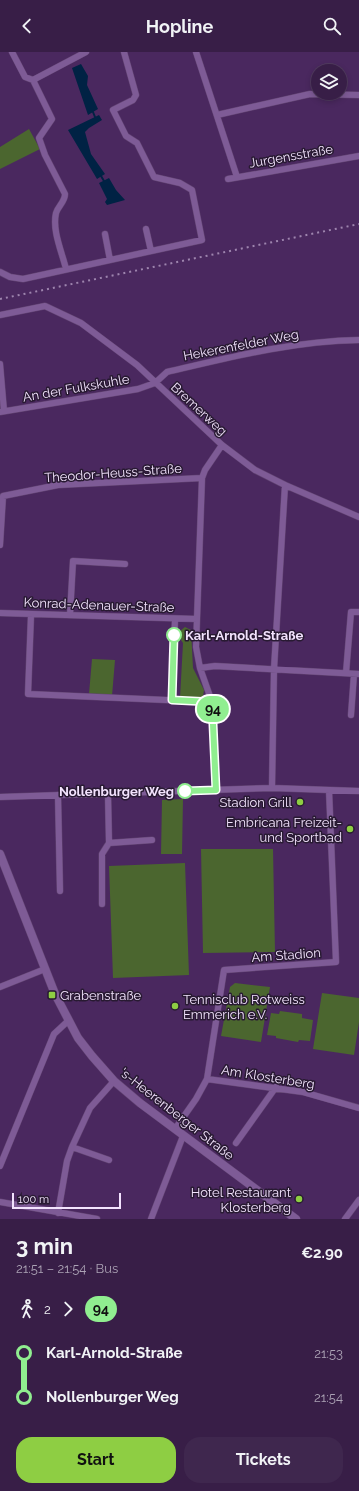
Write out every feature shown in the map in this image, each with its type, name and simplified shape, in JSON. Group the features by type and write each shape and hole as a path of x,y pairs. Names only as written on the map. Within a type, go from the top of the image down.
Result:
{"street":[{"path":"12,52 25,77 34,80 86,52"},
{"path":"71,52 75,59"},
{"path":"0,272 10,277 23,279 202,240 192,190 180,183 154,176 137,143 126,136 113,110 133,100 136,95 124,52"},
{"path":"196,52 237,177"},
{"path":"34,80 52,119 39,138 45,155 65,194 65,198 56,212 55,223 66,269"},
{"path":"217,115 310,94 359,95"},
{"name":"Jurgensstraße","path":"228,179 359,156"},
{"path":"146,229 151,251"},
{"path":"105,234 110,260"},
{"name":"Bremerweg","path":"0,315 45,306 81,322 137,365 222,445 255,470 285,485 359,517"},
{"name":"Hekerenfelder Weg","path":"155,383 167,372 263,349 327,341 359,340"},
{"path":"0,364 2,411"},
{"name":"An der Fulkskuhle","path":"2,411 138,389 155,383"},
{"path":"216,790 212,702 200,668 196,647 202,478 205,470 222,445"},
{"name":"Theodor-Heuss-Straße","path":"0,545 3,496 58,485 202,478"},
{"path":"272,788 274,669 285,485"},
{"path":"70,615 73,561 125,564"},
{"path":"346,673 351,612 359,612"},
{"name":"Konrad-Adenauer-Straße","path":"0,613 197,619"},
{"path":"31,615 28,694 212,702"},
{"path":"172,700 175,618"},
{"path":"200,668 215,666 357,674 351,715"},
{"path":"0,797 272,788 359,791"},
{"name":"Am Stadion","path":"207,1079 224,970 336,962 329,790"},
{"path":"102,904 102,854 109,843 108,794"},
{"path":"58,795 60,891"},
{"path":"109,843 152,840"},
{"name":"'s-Heerenberger Straße","path":"0,854 45,969 68,1021 82,1044 114,1081 183,1136 296,1219"},
{"path":"0,987 45,969"},
{"path":"0,1166 54,1034 68,1021"},
{"name":"Am Klosterberg","path":"175,1129 196,1099 207,1079 303,1092 359,1108"},
{"path":"58,1213 67,1161 72,1147 90,1108 114,1081"},
{"path":"236,1143 276,1088"},
{"path":"151,1219 183,1136"},
{"path":"72,1147 109,1160"},
{"path":"345,1219 359,1200"},
{"path":"0,1202 97,1219"}],"green space":[{"path":"29,129 40,149 0,169 0,147"},
{"path":"185,627 191,630 193,668 204,690 203,696 200,698 180,698 183,643 181,640 180,631"},
{"path":"92,659 115,660 112,696 89,694"},
{"path":"183,799 182,854 161,854 162,800"},
{"path":"201,849 273,849 275,952 203,953"},
{"path":"185,863 189,975 113,978 109,866"},
{"path":"235,983 270,987 261,1042 221,1036 230,987"},
{"path":"322,993 359,998 359,1022 354,1055 313,1049"},
{"path":"280,1011 302,1014 302,1018 313,1020 310,1041 299,1040 298,1042 267,1035 271,1013 279,1014"}],"water":[{"path":"81,64 88,76 87,85 98,109 88,115 72,68"},
{"path":"99,115 102,120 85,132 91,154 105,174 97,179 68,130"},
{"path":"109,178 116,190 125,200 107,205 105,202 107,199 99,183"}],"waterway":[{"path":"93,112 95,117"},
{"path":"101,176 104,181"}],"railway":[{"path":"0,299 359,224"}],"bus line":[{"name":"94","path":"174,635 172,700 212,702 216,790 185,791"}],"place":[{"name":"Karl-Arnold-Straße","path":"174,635"},
{"name":"Nollenburger Weg","path":"185,791"},
{"name":"Stadion Grill","path":"300,802"},
{"name":"Embricana Freizeit- und Sportbad","path":"350,829"},
{"name":"Grabenstraße","path":"52,995"},
{"name":"Tennisclub Rotweiss Emmerich e.V.","path":"175,1006"},
{"name":"Hotel Restaurant Klosterberg","path":"299,1199"}]}
